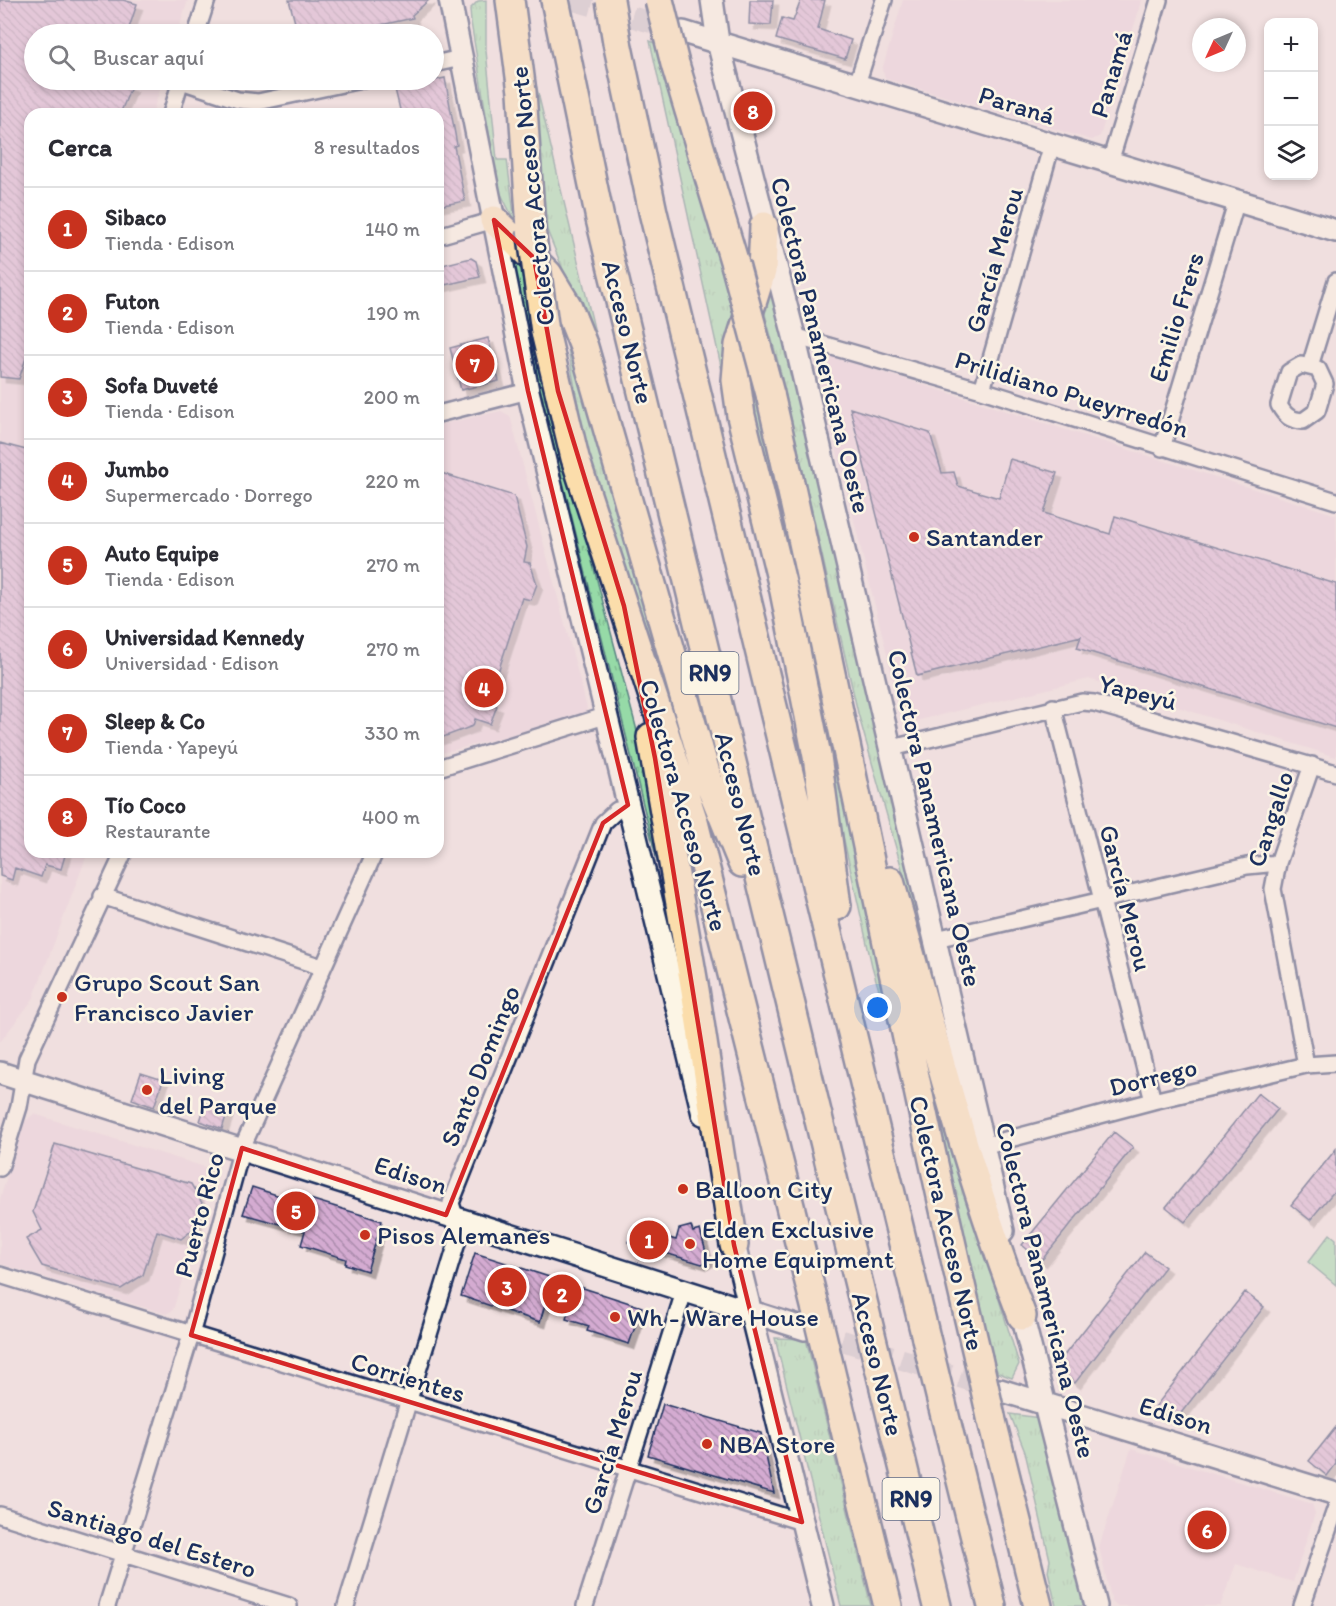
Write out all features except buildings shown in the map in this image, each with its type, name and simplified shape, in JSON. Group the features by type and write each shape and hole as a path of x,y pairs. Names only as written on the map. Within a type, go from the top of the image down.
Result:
{"highway":[{"name":"Colectora Acceso Norte","path":"510,0 522,92 531,229 545,332 575,458 694,822 811,1319 833,1381 888,1606"},
{"name":"Acceso Norte","path":"610,0 653,212 992,1606"},
{"name":"Colectora Acceso Norte","path":"659,0 675,64 735,264 770,394 829,661 931,1158 991,1417 1038,1606"},
{"name":"Acceso Norte","path":"557,11 600,219 937,1606"},
{"path":"494,220 549,274 568,308 584,347 708,780 775,944"},
{"path":"764,226 762,271 739,345 736,380 741,416 784,591 817,756 856,1047"},
{"path":"624,606 661,793 734,1245"},
{"path":"829,661 969,1161 996,1248 1022,1316"}],"street":[{"path":"199,24 207,0"},
{"path":"450,0 528,391 608,715 749,1312 823,1606"},
{"name":"Colectora Panamericana Oeste","path":"712,0 718,42 794,336 892,748 1022,1316 1096,1606"},
{"path":"857,84 884,0"},
{"name":"Panamá","path":"1110,162 1159,0"},
{"name":"Paraná","path":"683,32 1336,231"},
{"path":"444,62 461,58"},
{"path":"173,108 178,90"},
{"path":"210,90 238,100 258,102 314,90"},
{"name":"García Merou","path":"982,390 1052,144"},
{"name":"Emilio Frers","path":"1162,448 1237,200"},
{"path":"444,234 494,220"},
{"path":"1310,366 1336,280"},
{"name":"Prilidiano Pueyrredón","path":"794,336 982,390 1336,501"},
{"path":"444,412 528,391"},
{"name":"Yapeyú","path":"892,748 1053,707 1094,703 1336,773"},
{"name":"García Merou","path":"1053,707 1153,1101"},
{"path":"444,766 608,715"},
{"name":"Cangallo","path":"1306,1065 1274,889 1278,863 1312,765"},
{"name":"Santo Domingo","path":"346,1606 460,1233 451,1203 603,823 617,810 623,810 631,818"},
{"path":"0,1167 19,1107 27,1059 121,858"},
{"name":"Puerto Rico","path":"107,1606 191,1335 242,1148 372,858"},
{"path":"936,939 1247,867 1278,863"},
{"path":"102,896 322,967"},
{"name":"Dorrego","path":"984,1146 1153,1101 1306,1065 1336,1063"},
{"name":"Edison","path":"0,1072 749,1312 811,1319"},
{"name":"Corrientes","path":"0,1275 802,1522"},
{"name":"García Merou","path":"585,1606 684,1292"},
{"name":"Edison","path":"1000,1390 1336,1494"},
{"path":"1302,1606 1336,1507"},
{"name":"Santiago del Estero","path":"0,1515 289,1606"}],"highlighted area":[{"path":"494,220 534,258 558,391 624,606 655,758 734,1245 802,1522 191,1335 242,1148 446,1215 603,823 628,805 528,391"}],"shaded area":[{"path":"0,0 188,0 180,24 24,24 24,90 160,90 154,108 24,108 24,858 86,858 33,999 0,1042"},
{"path":"903,0 1142,0 1100,136 1092,140 886,79 882,70"},
{"path":"819,352 1336,515 1336,757 1089,679 911,722 902,715 814,358"},
{"path":"501,411 510,416 587,708 583,717 444,752 444,424"},
{"path":"34,1114 208,1168 213,1177 173,1310 166,1314 0,1264 0,1199 24,1122"},
{"path":"1131,1449 1312,1504 1315,1513 1293,1582 1236,1564 1220,1606 1118,1606 1112,1602 1099,1547"}],"green space":[{"path":"486,0 486,51 497,160 507,160 515,222 498,188 471,22 470,9 478,1"},
{"path":"650,41 657,44 736,321 726,389"},
{"path":"534,76 621,442 579,309 547,230"},
{"path":"504,244 522,253 553,414 636,727 679,949"},
{"path":"775,282 973,1121 858,713 779,366 763,307"},
{"path":"563,321 708,827 585,444"},
{"path":"748,362 815,645 902,1070 872,966 752,427"},
{"path":"917,1035 1019,1364 1012,1378 996,1372"},
{"path":"1330,1234 1336,1239 1336,1285 1308,1262"},
{"path":"775,1338 806,1339 871,1606 841,1606"},
{"path":"1010,1414 1040,1418 1087,1606 1056,1606 1048,1571 1050,1560 1025,1452"}],"tunnel":[{"path":"572,0 678,30"},
{"path":"812,1331 996,1389"}],"place":[{"name":"Tío Coco","path":"753,111"},
{"name":"Sleep & Co","path":"475,364"},
{"name":"Santander","path":"914,537"},
{"name":"Jumbo","path":"484,688"},
{"name":"Grupo Scout San Francisco Javier","path":"62,997"},
{"name":"Living del Parque","path":"147,1090"},
{"name":"Balloon City","path":"683,1189"},
{"name":"Auto Equipe","path":"296,1211"},
{"name":"Pisos Alemanes","path":"365,1235"},
{"name":"Sibaco","path":"649,1240"},
{"name":"Elden Exclusive Home Equipment","path":"690,1244"},
{"name":"Sofa Duveté","path":"507,1287"},
{"name":"Futon","path":"562,1294"},
{"name":"Wh - Ware House","path":"615,1317"},
{"name":"NBA Store","path":"707,1444"},
{"name":"Universidad Kennedy","path":"1207,1530"}]}
